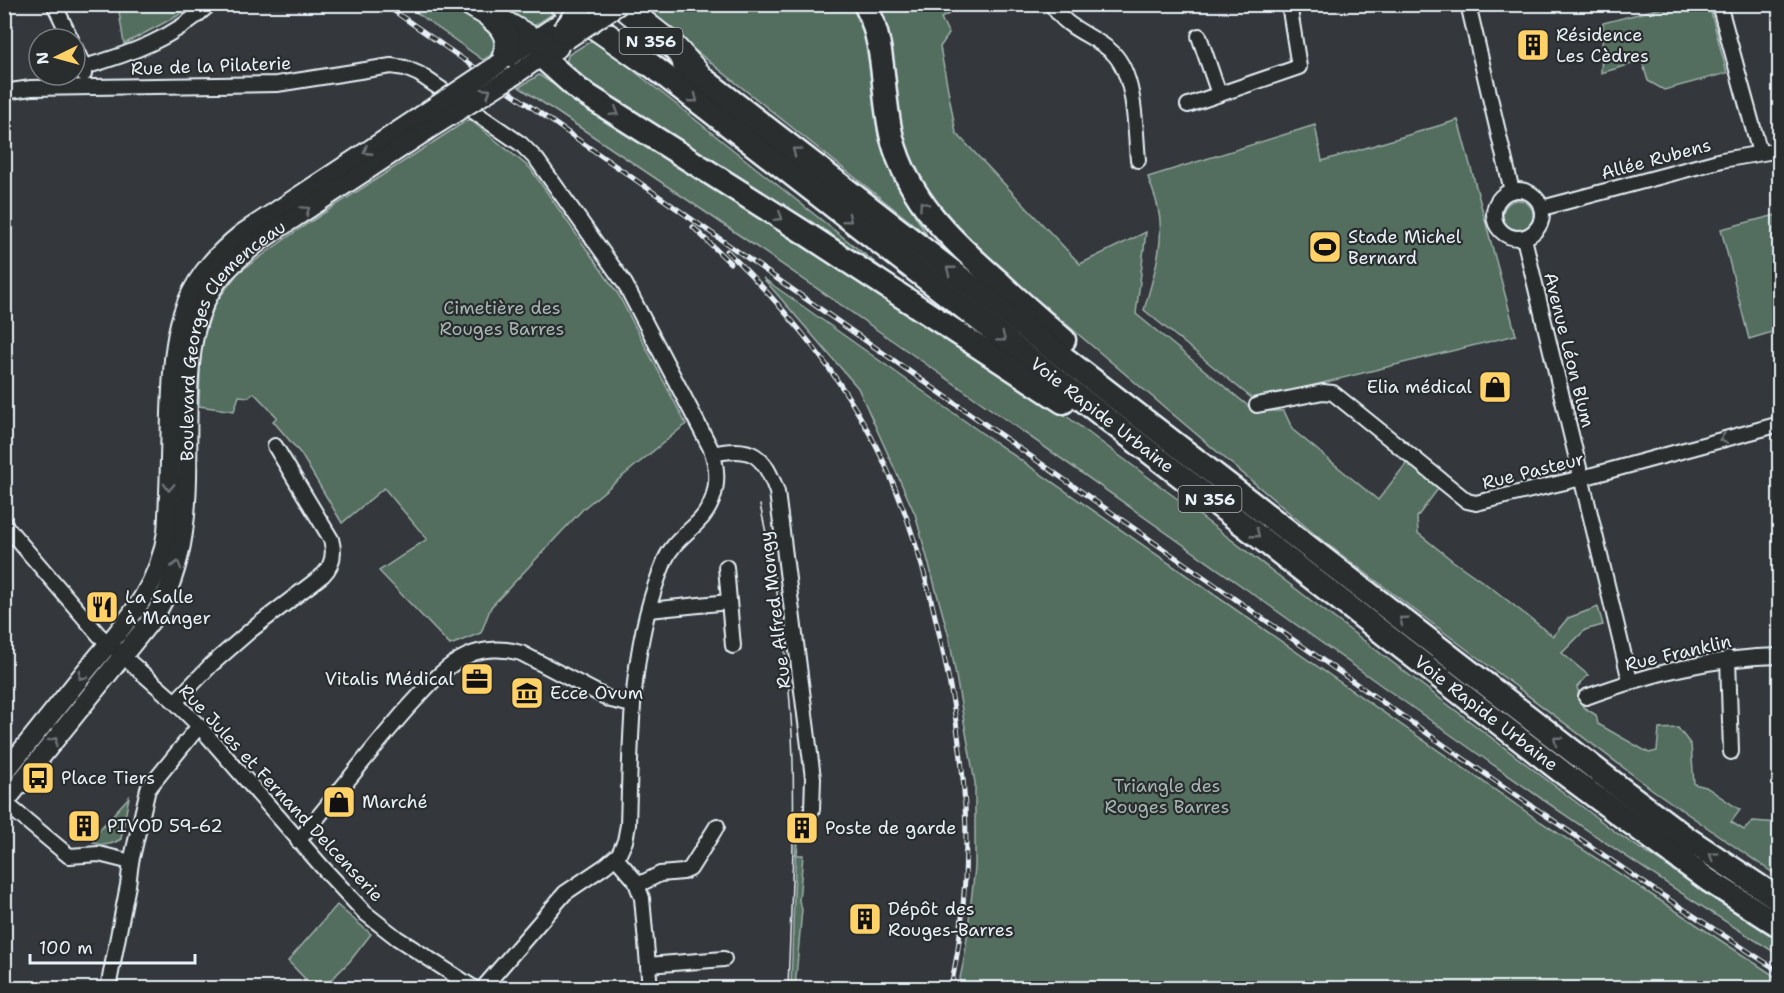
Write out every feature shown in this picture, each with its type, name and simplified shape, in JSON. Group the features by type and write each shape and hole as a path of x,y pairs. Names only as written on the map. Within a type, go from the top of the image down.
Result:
{"highway":[{"name":"Voie Rapide Urbaine","path":"603,4 699,75 1624,791 1750,882 1779,900"},
{"path":"620,4 673,46 699,75"},
{"path":"865,4 879,44 890,127 898,160 920,201 934,220 972,259 1245,499"},
{"path":"477,8 563,26 647,63"},
{"path":"477,8 496,21 506,32 508,49 506,67"},
{"path":"563,26 556,58 566,79 579,90 973,342 1137,455 1204,494"},
{"name":"Voie Rapide Urbaine","path":"647,63 1622,817 1708,880 1779,926"},
{"path":"1750,882 1779,894"}],"main road":[{"name":"Boulevard Georges Clemenceau","path":"5,803 164,600 178,563 184,526 191,347 199,317 210,292 224,273 251,248 420,125 563,26 620,4"},
{"name":"Boulevard Georges Clemenceau","path":"4,773 133,614 150,588 163,554 168,516 175,342 184,309 197,282 217,255 243,233 420,125"}],"street":[{"path":"54,4 65,27"},
{"name":"Rue de la Pilaterie","path":"87,66 122,56 164,37 194,19 210,4"},
{"path":"1052,4 1065,21 1114,53 1123,69 1134,104 1138,160"},
{"path":"1188,105 1299,67 1289,4"},
{"path":"1468,4 1512,191"},
{"path":"1719,4 1760,153"},
{"path":"1200,36 1219,94"},
{"name":"Rue de la Pilaterie","path":"87,87 277,84 391,66 412,71 521,144 542,167 625,284 701,428 713,454 717,477 711,505 699,522 678,540 669,552 649,610 638,652 632,705 627,834 616,858"},
{"name":"Rue de la Pilaterie","path":"4,92 31,88 85,87"},
{"name":"Allée Rubens","path":"1542,208 1715,161 1779,150"},
{"path":"1522,190 1531,193 1542,208 1539,227 1533,234 1524,238 1515,239 1506,235 1499,229 1495,220 1494,211 1497,202 1512,191 1522,190"},
{"name":"Avenue Léon Blum","path":"1524,238 1630,681"},
{"name":"Rue Pasteur","path":"1257,405 1323,392 1333,393 1471,503 1582,478 1779,424"},
{"path":"175,702 268,615 323,575 329,567 333,551 331,539 274,446"},
{"name":"Rue Alfred Mongy","path":"713,454 736,450 753,453 767,470 777,492 813,778 812,810"},
{"name":"Rue Jules et Fernand Delcenserie","path":"4,524 62,594 108,644 199,726 298,841 365,913 396,938 474,988"},
{"path":"726,567 733,646"},
{"path":"649,610 729,602"},
{"path":"298,841 380,739 428,686 459,660 471,654 505,650 521,653 611,700 632,705"},
{"name":"Rue Franklin","path":"1586,697 1630,681 1690,665 1728,658 1779,656"},
{"path":"1728,658 1731,752"},
{"path":"108,988 131,862 148,789 199,726"},
{"path":"5,803 69,856 99,854 131,862"},
{"path":"638,885 660,874 683,872 690,869 717,826"},
{"path":"483,988 565,893 616,858 638,885 643,905 650,988"},
{"path":"648,965 724,959"}],"green space":[{"path":"118,4 191,5 177,16 124,44"},
{"path":"648,4 856,5 872,54 878,136 892,177 927,235 642,8"},
{"path":"406,5 448,5 492,31 498,40 495,53 483,60"},
{"path":"489,5 548,5 557,11 528,30"},
{"path":"873,5 945,5 949,14 941,18 949,34 940,47 956,133 1080,264 1146,232 1136,314 1252,409 1284,411 1293,430 1378,500 1409,460 1441,485 1417,517 1418,533 1553,636 1568,618 1598,607 1603,625 1585,630 1562,653 1588,675 1577,687 1583,707 1596,715 1598,724 1649,753 1657,751 1659,729 1678,728 1691,745 1694,784 1706,787 1740,810 1731,822 1744,830 1753,821 1779,823 1779,877 1653,790 1318,537 1020,285 964,234 925,188 911,161 902,137"},
{"path":"1673,5 1709,5 1727,73 1664,90 1648,81 1642,61 1601,73 1603,23"},
{"path":"594,39 927,304 583,82 566,65 568,55"},
{"path":"539,75 1046,401 1618,834 1779,940 1779,955 1579,824 1071,465 704,211 519,87"},
{"name":"Cimetière des Rouges Barres","path":"469,119 530,168 618,294 686,424 584,508 491,607 481,633 450,645 379,571 427,539 384,488 342,523 301,454 273,421 277,417 254,393 249,397 239,396 234,411 199,406 201,343 216,302 238,273 299,229"},
{"name":"Stade Michel Bernard","path":"1458,120 1516,335 1254,400 1144,310 1157,259 1160,233 1157,204 1148,177 1315,125 1322,161"},
{"path":"1518,200 1529,204 1533,215 1529,226 1518,230 1507,226 1503,215 1507,204"},
{"path":"1776,215 1780,230 1779,330 1749,339 1721,229"},
{"name":"Triangle des Rouges Barres","path":"763,278 1541,822 1779,979 1779,988 958,988 965,954 975,867 975,783 949,637 915,514 858,388"},
{"path":"129,797 121,839 108,844 93,843 101,828"},
{"path":"796,834 799,834 797,855 803,855 799,901 802,909 795,988 791,988"},
{"path":"337,905 371,934 350,961 323,988 314,988 288,961"}],"tram line":[{"path":"760,505 781,619 792,734 793,830 788,988"}],"railway":[{"path":"384,4 1484,773 1656,891 1780,972"},
{"path":"693,227 730,263"},
{"path":"727,251 764,288 798,328 844,391 885,464 916,545 948,675 962,764 966,852 964,896 951,988"}],"place":[{"name":"Résidence Les Cèdres","path":"1533,45"},
{"name":"Stade Michel Bernard","path":"1325,247"},
{"name":"Elia médical","path":"1495,387"},
{"name":"La Salle à Manger","path":"102,607"},
{"name":"Vitalis Médical","path":"477,679"},
{"name":"Ecce Ovum","path":"527,693"},
{"name":"Place Tiers","path":"38,778"},
{"name":"Marché","path":"339,802"},
{"name":"PIVOD 59-62","path":"84,826"},
{"name":"Poste de garde","path":"802,828"},
{"name":"Dépôt des Rouges-Barres","path":"865,919"}]}
